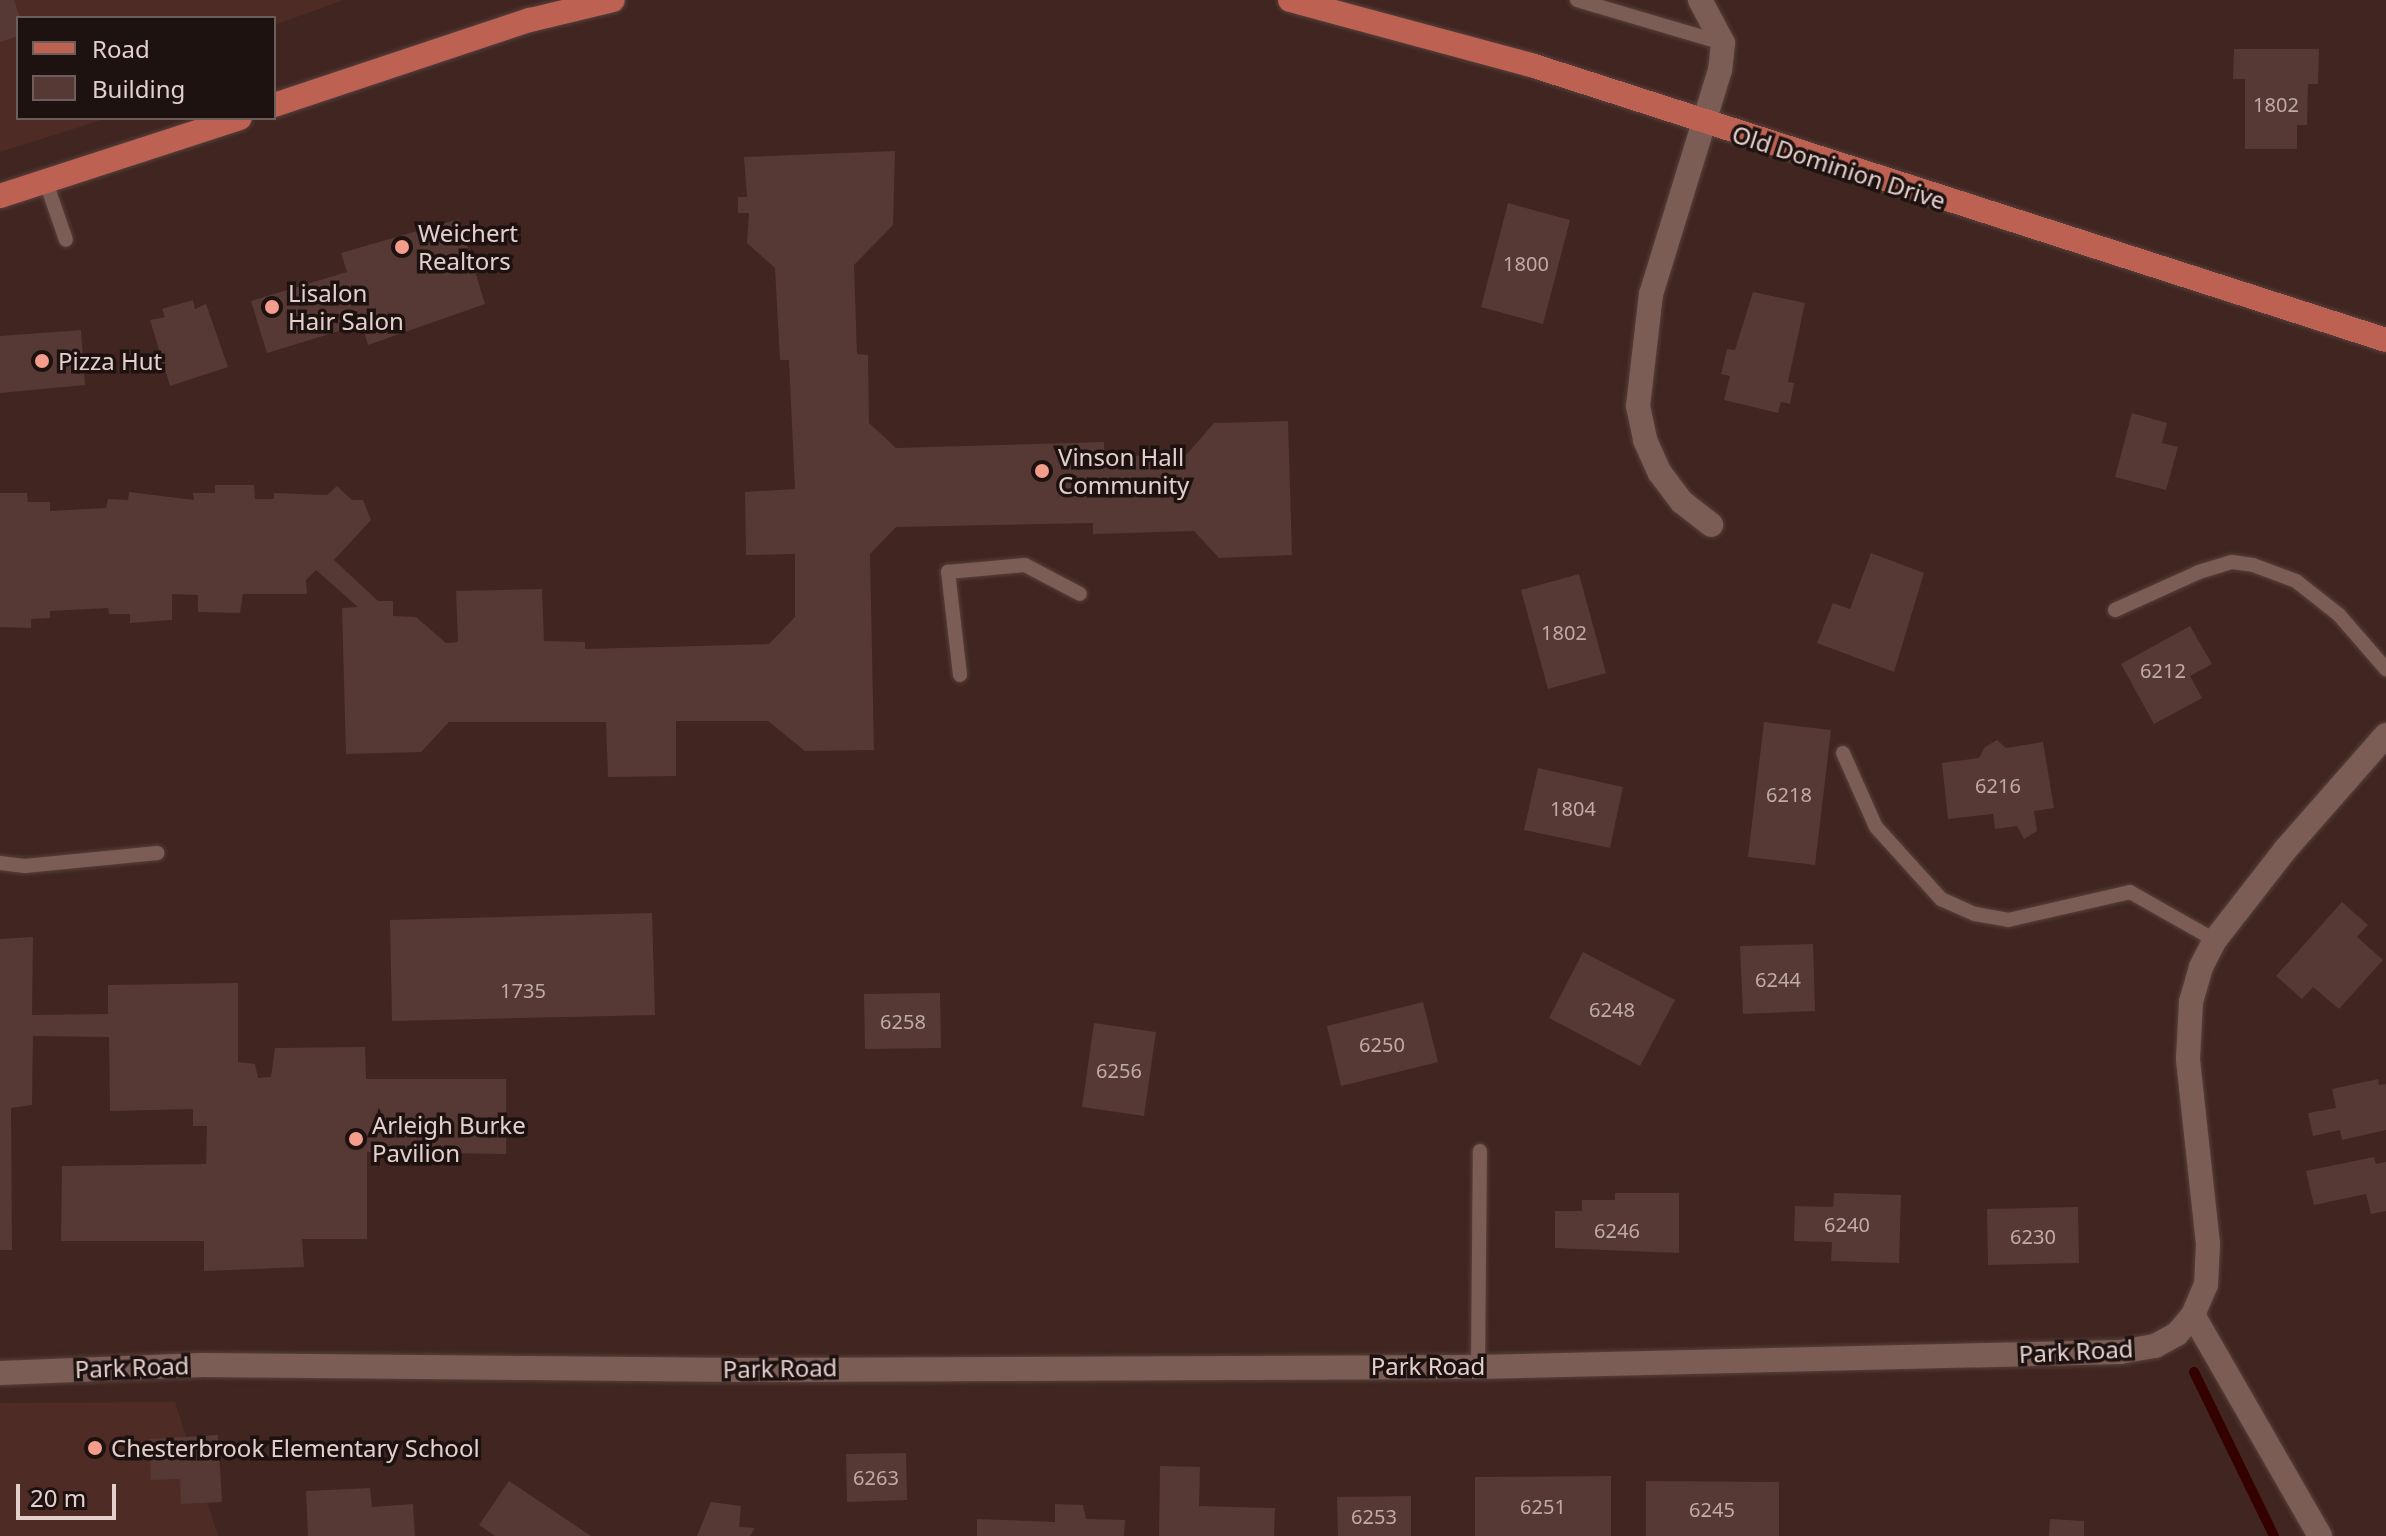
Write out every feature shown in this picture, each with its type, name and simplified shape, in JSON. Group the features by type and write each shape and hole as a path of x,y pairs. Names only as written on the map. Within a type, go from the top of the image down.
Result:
{"main road":[{"path":"276,104 530,20 613,0"},
{"name":"Old Dominion Drive","path":"1290,0 1531,65 1701,123 2386,340"},
{"path":"0,196 234,120"}],"street":[{"path":"1700,0 1723,43 1720,70 1701,123 1651,294 1638,406 1645,440 1660,473 1682,502 1711,525"},
{"name":"Park Road","path":"0,1373 202,1365 747,1370 1478,1367 2120,1352 2168,1341 2193,1315 2206,1285 2208,1244 2192,1117 2191,1002 2215,940 2386,735"},
{"path":"2193,1315 2320,1536"}],"lane":[{"path":"1577,0 1723,43"},
{"path":"46,182 66,240"},
{"path":"2115,610 2199,572 2232,562 2253,565 2296,581 2339,615 2386,669"},
{"path":"960,675 948,572 1025,565 1080,594"},
{"path":"1843,753 1876,827 1941,899 1975,914 2008,920 2130,892 2215,940"},
{"path":"0,863 25,866 157,853"},
{"path":"1478,1367 1480,1151"}],"shaded area":[{"path":"0,0 344,0 276,24 276,16 16,16 16,120 102,120 0,152"},
{"name":"Chesterbrook Elementary School","path":"175,1402 218,1536 0,1536 0,1403"}],"building":[{"path":"0,0 14,0 19,16 16,16 16,37 0,42"},
{"path":"2234,49 2319,49 2318,84 2308,84 2307,125 2297,125 2297,149 2245,149 2245,79 2233,79"},
{"name":"Vinson Hall Community","path":"895,151 893,225 854,265 857,354 868,355 869,423 896,448 1104,442 1104,457 1187,454 1214,423 1288,421 1292,555 1219,558 1194,531 1093,534 1093,523 896,527 870,554 874,750 805,751 768,721 676,721 676,776 608,777 606,722 449,722 421,752 346,754 342,608 358,607 316,570 306,580 307,594 243,594 240,613 198,612 198,595 172,594 172,620 130,623 130,614 109,614 108,608 50,611 50,618 31,619 31,628 0,627 0,493 27,493 28,502 50,502 50,511 106,508 108,499 128,500 129,492 194,500 193,493 215,493 215,485 254,485 255,499 274,499 274,493 327,495 337,486 352,500 363,500 371,520 334,560 378,601 393,601 393,616 416,617 446,643 458,642 456,591 542,589 544,641 585,642 585,649 769,644 795,617 795,554 746,555 745,492 795,489 789,360 780,360 775,268 747,243 749,213 738,213 738,197 747,197 744,157"},
{"path":"1508,203 1570,220 1543,324 1481,307"},
{"path":"459,219 485,304 368,345 362,324 267,353 251,301 347,272 341,253"},
{"path":"1753,292 1805,303 1788,382 1794,383 1790,404 1781,402 1778,413 1724,400 1730,376 1721,374 1727,349 1735,350"},
{"path":"193,300 195,309 206,304 228,367 170,386 150,320 165,317 162,309"},
{"name":"Pizza Hut","path":"81,330 85,385 0,393 0,336"},
{"path":"2132,413 2167,423 2162,443 2178,447 2166,490 2115,477"},
{"path":"1871,553 1924,573 1894,672 1817,643 1833,603 1850,609"},
{"path":"1579,574 1606,673 1548,689 1521,590"},
{"path":"2190,626 2212,664 2190,676 2202,698 2154,724 2121,664"},
{"path":"1764,722 1831,730 1815,865 1748,857"},
{"path":"1997,740 2006,748 2043,742 2054,808 2034,811 2037,831 2024,839 2017,826 1995,829 1993,814 1948,819 1942,763 1979,758 1985,747"},
{"path":"1538,768 1623,787 1610,848 1524,830"},
{"path":"2342,902 2368,925 2357,937 2383,960 2339,1009 2313,987 2302,999 2276,976"},
{"path":"652,913 655,1015 392,1021 390,920"},
{"name":"Arleigh Burke Pavilion","path":"33,937 32,1015 108,1014 108,985 238,983 238,1062 255,1064 258,1078 271,1077 275,1048 365,1047 366,1079 506,1079 506,1154 367,1152 367,1239 302,1239 304,1267 204,1271 204,1241 61,1241 62,1166 206,1164 207,1126 193,1126 193,1109 110,1111 109,1037 33,1036 32,1105 11,1108 12,1250 0,1250 0,939"},
{"path":"1813,944 1815,1011 1743,1014 1740,946"},
{"path":"1583,952 1675,1000 1640,1066 1549,1018"},
{"path":"940,993 941,1048 865,1049 864,994"},
{"path":"1423,1002 1438,1062 1341,1086 1327,1026"},
{"path":"1094,1023 1156,1032 1144,1116 1082,1107"},
{"path":"2378,1079 2379,1085 2386,1084 2386,1130 2342,1140 2340,1130 2313,1136 2308,1113 2336,1108 2332,1089"},
{"path":"2374,1157 2376,1164 2386,1162 2386,1211 2371,1214 2366,1194 2314,1205 2306,1171"},
{"path":"1615,1193 1679,1193 1679,1253 1555,1248 1555,1211 1582,1211 1582,1200 1615,1200"},
{"path":"1834,1193 1901,1195 1899,1263 1831,1261 1832,1242 1794,1241 1795,1206 1833,1207"},
{"path":"2078,1207 2079,1263 1988,1265 1987,1209"},
{"path":"218,1435 222,1502 181,1504 180,1479 151,1480 149,1439"},
{"path":"906,1453 907,1500 847,1502 846,1454"},
{"path":"1160,1466 1200,1467 1199,1506 1275,1508 1274,1536 1159,1536"},
{"path":"1611,1476 1611,1536 1475,1536 1475,1477"},
{"path":"509,1481 591,1536 495,1536 479,1525"},
{"path":"1646,1481 1779,1482 1779,1536 1646,1536"},
{"path":"370,1488 372,1507 413,1504 415,1536 308,1536 306,1491"},
{"path":"1411,1496 1411,1536 1338,1536 1337,1497"},
{"path":"711,1502 741,1506 739,1527 755,1528 750,1536 697,1536"},
{"path":"1055,1504 1083,1505 1086,1519 1125,1520 1124,1536 977,1536 977,1519 1055,1522"},
{"path":"2050,1519 2084,1521 2084,1536 2049,1536"}],"waterway":[{"path":"2194,1372 2274,1536"}],"place":[{"name":"Weichert Realtors","path":"402,247"},
{"name":"Lisalon Hair Salon","path":"272,307"},
{"name":"Pizza Hut","path":"42,361"},
{"name":"Vinson Hall Community","path":"1042,471"},
{"name":"Arleigh Burke Pavilion","path":"356,1139"},
{"name":"Chesterbrook Elementary School","path":"95,1448"}]}
